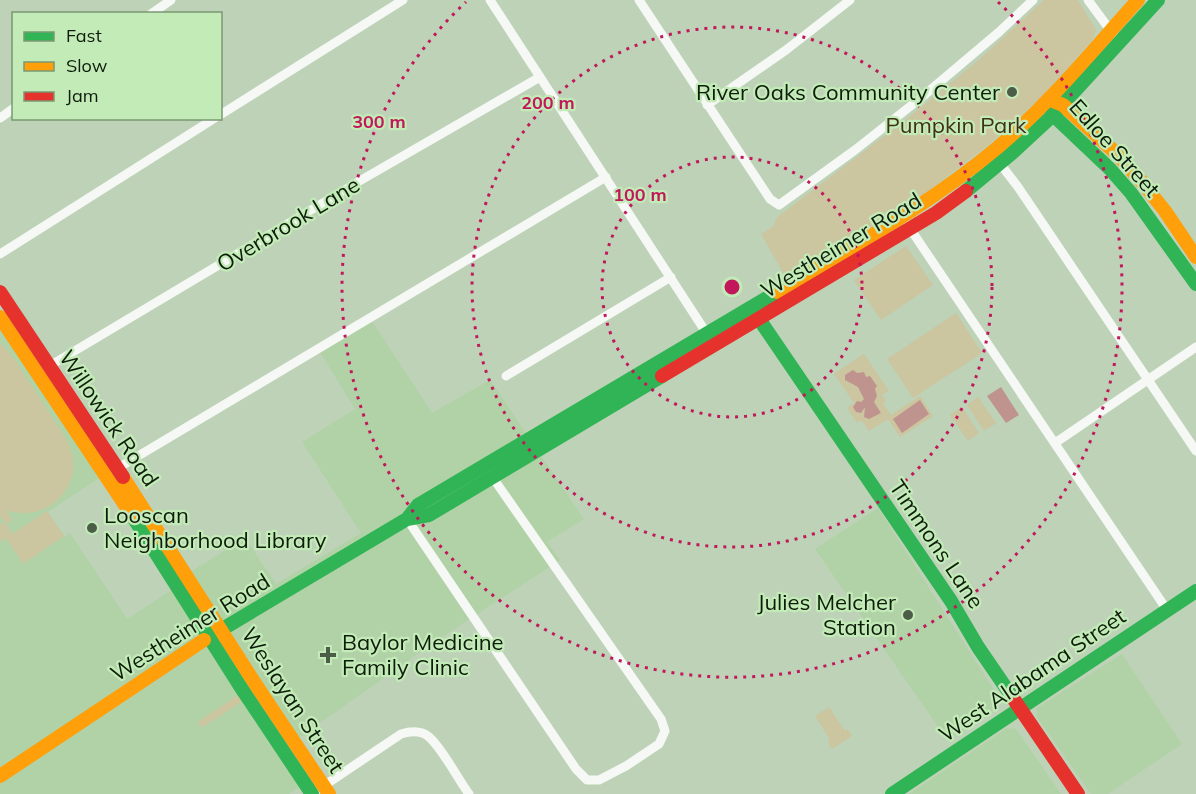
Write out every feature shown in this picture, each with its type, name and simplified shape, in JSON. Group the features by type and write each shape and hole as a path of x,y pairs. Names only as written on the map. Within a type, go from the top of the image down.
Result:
{"main road":[{"name":"Westheimer Road","path":"711,340 759,319 828,270 907,223 953,183 995,158 1053,115 1115,36 1138,0"},
{"name":"Westheimer Road","path":"995,158 1049,99 1115,36 1158,0"},
{"name":"Edloe Street","path":"1049,99 1063,105 1118,155 1165,211 1196,257"},
{"name":"Edloe Street","path":"1049,99 1053,115 1110,169 1143,208 1196,284"},
{"path":"1169,246 1182,237"},
{"name":"Westheimer Road","path":"0,776 215,633 407,519 418,505 489,471 711,340 774,293 828,270"},
{"name":"Willowick Road","path":"0,292 43,370"},
{"path":"759,319 763,308 774,293"},
{"name":"Willowick Road","path":"0,317 43,370 112,472 215,633"},
{"name":"Timmons Lane","path":"759,319 951,601 1019,709 1078,794"},
{"name":"West Alabama Street","path":"892,794 1196,591"},
{"name":"Weslayan Street","path":"215,633 320,792"}],"street":[{"path":"154,12 171,0"},
{"path":"222,114 403,0"},
{"path":"490,0 711,340"},
{"path":"707,105 786,50 850,0"},
{"path":"642,1 770,200 779,205 855,150 922,97 1033,0"},
{"path":"1088,0 1115,36"},
{"name":"Overbrook Lane","path":"43,370 363,179 540,77"},
{"path":"0,254 212,120"},
{"path":"995,158 1196,451"},
{"path":"112,472 606,177"},
{"path":"907,223 1167,610"},
{"path":"506,376 670,277"},
{"path":"1055,443 1196,347"},
{"path":"407,519 576,769 587,780 599,780 633,762 659,744 665,730 661,719 489,471"},
{"path":"320,792 401,734 412,731 422,733 434,743 469,794"}],"shaded area":[{"path":"372,321 432,413 490,380 584,519 547,542 560,560 433,643 279,752 301,786 289,794 0,794 0,323 101,477 48,512 65,537 70,533 127,619 173,589 171,584 245,538 276,584 361,533 302,442 355,409 320,352"},
{"path":"853,370 857,373 864,372 866,377 870,376 877,386 875,389 877,396 874,402 881,413 869,419 864,417 865,407 861,413 856,412 853,407 857,401 861,402 864,399 858,387 845,380 845,375"},
{"path":"1001,387 1019,415 1006,423 987,396"},
{"path":"920,400 929,414 902,433 893,419"},
{"path":"878,508 999,698 997,707 947,740 815,549"},
{"path":"1122,654 1182,744 1108,794 1091,794 1037,717 1037,708"},
{"path":"1007,728 1016,729 1061,794 909,794"}],"green space":[{"name":"Pumpkin Park","path":"1044,0 1078,0 1096,30 1092,40 1041,97 987,146 923,195 786,278 761,234 774,226 776,218 899,125 980,59"},
{"path":"906,246 933,285 881,320 854,280"},
{"path":"956,313 982,353 913,398 887,359"},
{"path":"0,343 10,353 63,434 71,449 73,461 70,482 54,503 30,512 18,513 6,510 12,520 6,524 12,534 47,511 64,536 23,564 6,538 0,542 0,525 4,522 0,515"},
{"path":"864,354 889,391 882,395 886,401 883,404 891,415 920,396 933,416 900,437 888,419 869,431 861,420 857,423 847,408 854,403 834,374"},
{"path":"978,397 996,423 984,431 967,405"},
{"path":"962,407 979,433 968,441 950,415"},
{"path":"238,695 240,703 203,727 199,726 199,721"},
{"path":"829,707 845,731 848,729 852,736 832,749 828,743 829,738 815,716"}],"traffic: fast":[{"path":"966,191 1052,116 1158,0"},
{"path":"1050,104 1053,115 1110,169 1131,193 1196,284"},
{"path":"407,519 418,505 777,292"},
{"path":"759,319 951,601 978,647 1015,701"},
{"path":"204,640 407,519 429,515 662,376"},
{"path":"133,517 240,686 312,794"},
{"path":"892,794 1196,591"}],"traffic: slow":[{"path":"777,292 917,207 997,148 1052,95 1138,0"},
{"path":"1053,101 1063,105 1118,155 1165,211 1196,257"},
{"path":"0,317 133,517"},
{"path":"123,477 256,685 329,794"},
{"path":"0,776 204,640"}],"traffic: jam":[{"path":"662,376 936,213 966,191"},
{"path":"0,292 123,477"},
{"path":"1015,701 1078,794"}],"place":[{"name":"River Oaks Community Center","path":"1012,92"},
{"name":"Looscan Neighborhood Library","path":"92,528"},
{"name":"Julies Melcher Station","path":"908,615"},
{"name":"Baylor Medicine Family Clinic","path":"328,655"}]}
